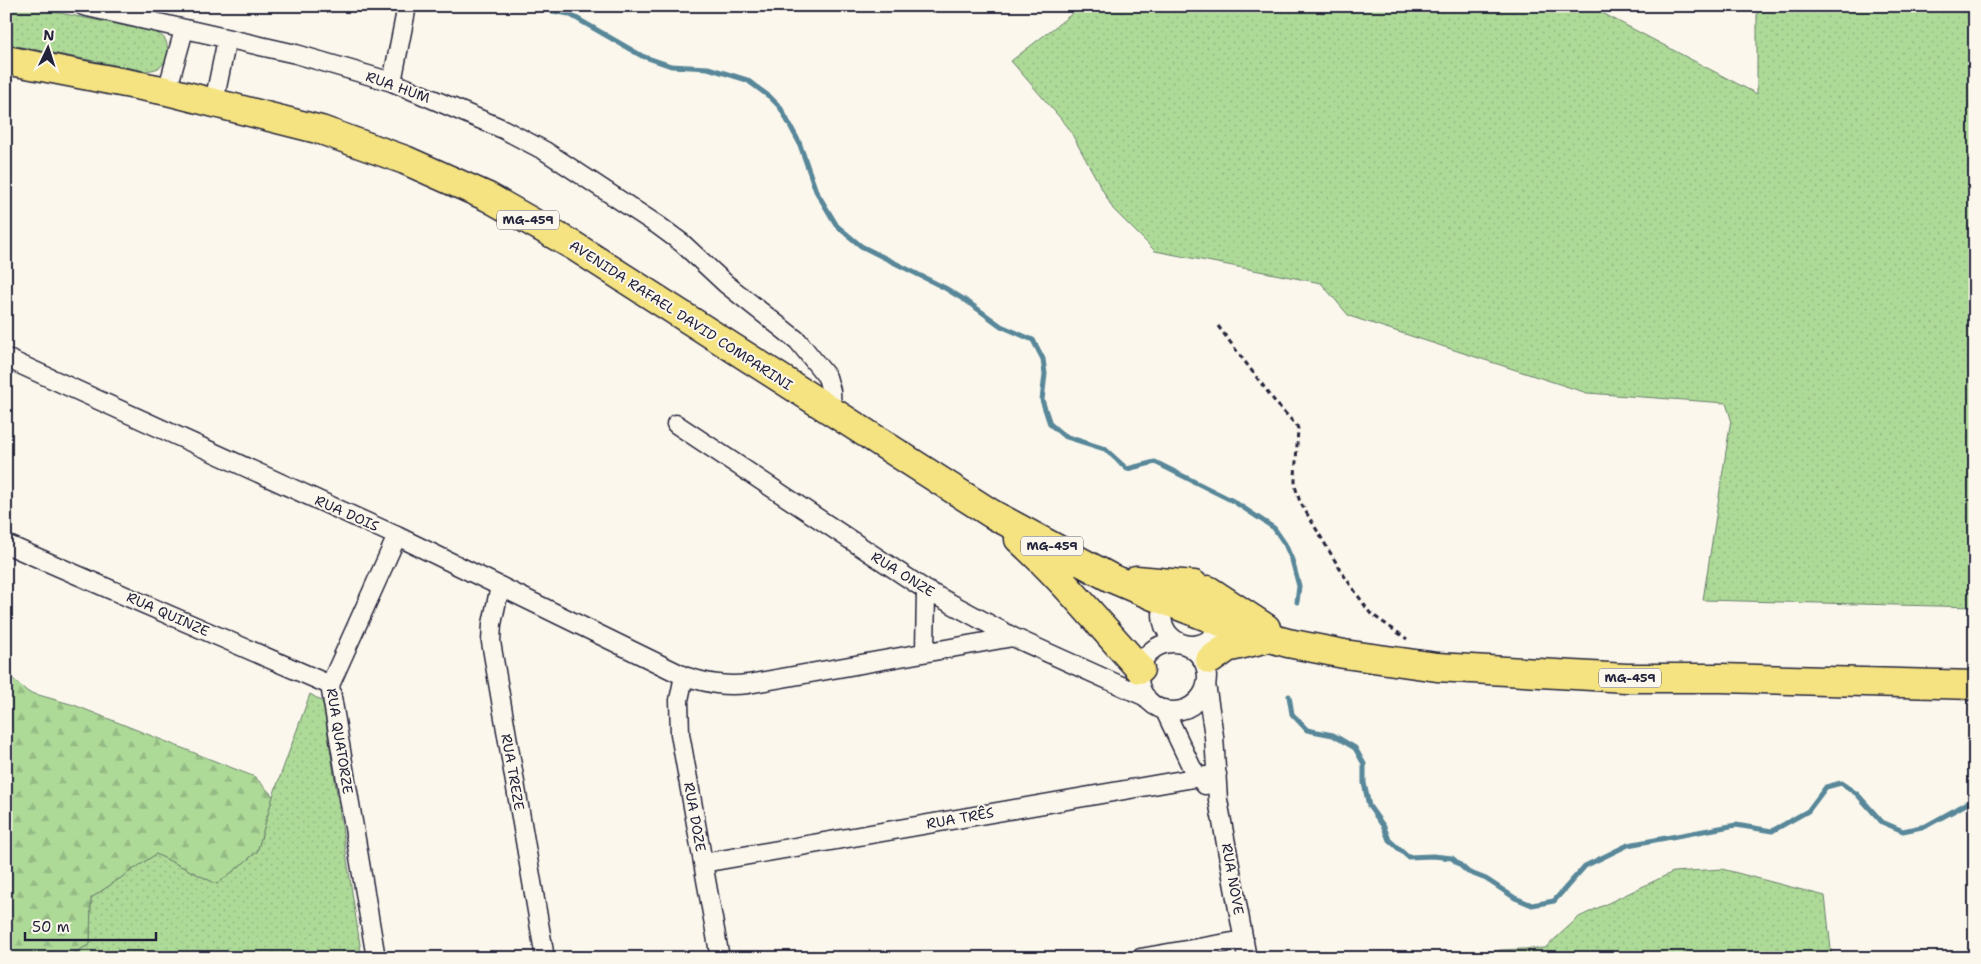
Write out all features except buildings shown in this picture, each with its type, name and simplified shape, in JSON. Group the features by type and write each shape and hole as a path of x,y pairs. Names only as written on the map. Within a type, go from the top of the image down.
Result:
{"main road":[{"name":"AVENIDA RAFAEL DAVID COMPARINI","path":"6,60 167,91 321,130 405,160 488,197 574,246 992,514"},
{"name":"MG-459","path":"992,514 1111,578 1165,613 1212,654 1279,640 1385,660 1456,669 1626,678 1720,678 1975,686"},
{"path":"992,514 1145,660"},
{"path":"1111,578 1201,587 1279,640"},
{"path":"1212,654 1237,645 1279,640"}],"street":[{"name":"RUA HUM","path":"83,6 296,54 392,82 503,129 545,151 638,210 682,243 726,284 798,341 827,377 831,391 832,411"},
{"path":"392,82 408,6"},
{"path":"167,91 184,30"},
{"path":"214,102 227,39"},
{"name":"RUA DOIS","path":"6,358 397,536 684,676 712,684 729,687 1013,636"},
{"name":"RUA ONZE","path":"676,424 926,590 1013,636 1146,697 1164,709"},
{"name":"RUA QUATORZE","path":"376,958 330,685 397,536"},
{"name":"RUA QUINZE","path":"6,544 330,685"},
{"name":"RUA TREZE","path":"500,586 492,624 491,642 545,958"},
{"path":"1146,697 1140,683 1145,660 1175,591 1180,587 1201,587"},
{"name":"RUA NOVE","path":"1201,587 1220,604 1222,613 1212,654 1218,800 1246,958"},
{"path":"926,590 926,652"},
{"path":"1165,613 1168,634 1196,652 1204,664 1212,654"},
{"path":"1145,660 1166,644 1200,644 1209,640 1212,654 1201,696 1191,706 1178,710 1164,709 1185,755 1198,777 1218,800"},
{"name":"RUA DOZE","path":"684,676 680,700 680,734 720,958"},
{"name":"RUA TRÊS","path":"703,863 1217,774"},
{"path":"1140,958 1244,940"}],"path":[{"path":"1218,326 1276,403 1297,426 1295,477 1297,494 1327,547 1370,613 1410,641"}],"green space":[{"path":"6,6 25,6 151,31 165,39 168,51 166,59 158,68 146,71 6,44"},
{"path":"1082,6 1589,6 1757,94 1757,12 1762,6 1975,6 1975,607 1703,600 1731,419 1726,403 1587,393 1349,316 1321,283 1155,251 1113,209 1068,127 1011,61"},
{"path":"6,673 28,692 74,705 255,777 273,796 257,852 217,884 156,854 91,898 90,944 65,958 6,958"},
{"path":"310,694 323,702 362,958 65,958 90,944 91,898 156,854 217,884 257,852 273,796"},
{"path":"1722,869 1825,896 1832,958 1460,957 1500,950 1545,948 1579,917 1673,872"}],"waterway":[{"path":"541,6 548,10 569,14 642,56 671,66 708,68 747,80 770,97 780,107 799,142 816,191 837,226 861,246 945,288 1001,326 1033,340 1043,359 1045,374 1042,400 1050,424 1064,436 1105,449 1127,469 1155,462 1233,501 1274,528 1285,544 1292,560 1299,586 1297,602"},
{"path":"1289,696 1292,714 1307,730 1333,735 1355,748 1364,764 1364,783 1369,806 1384,827 1389,840 1408,857 1433,856 1452,858 1468,872 1486,879 1515,898 1532,905 1554,901 1585,866 1628,845 1736,825 1772,831 1808,811 1826,787 1841,783 1857,794 1882,822 1903,831 1926,826 1975,799"}]}
